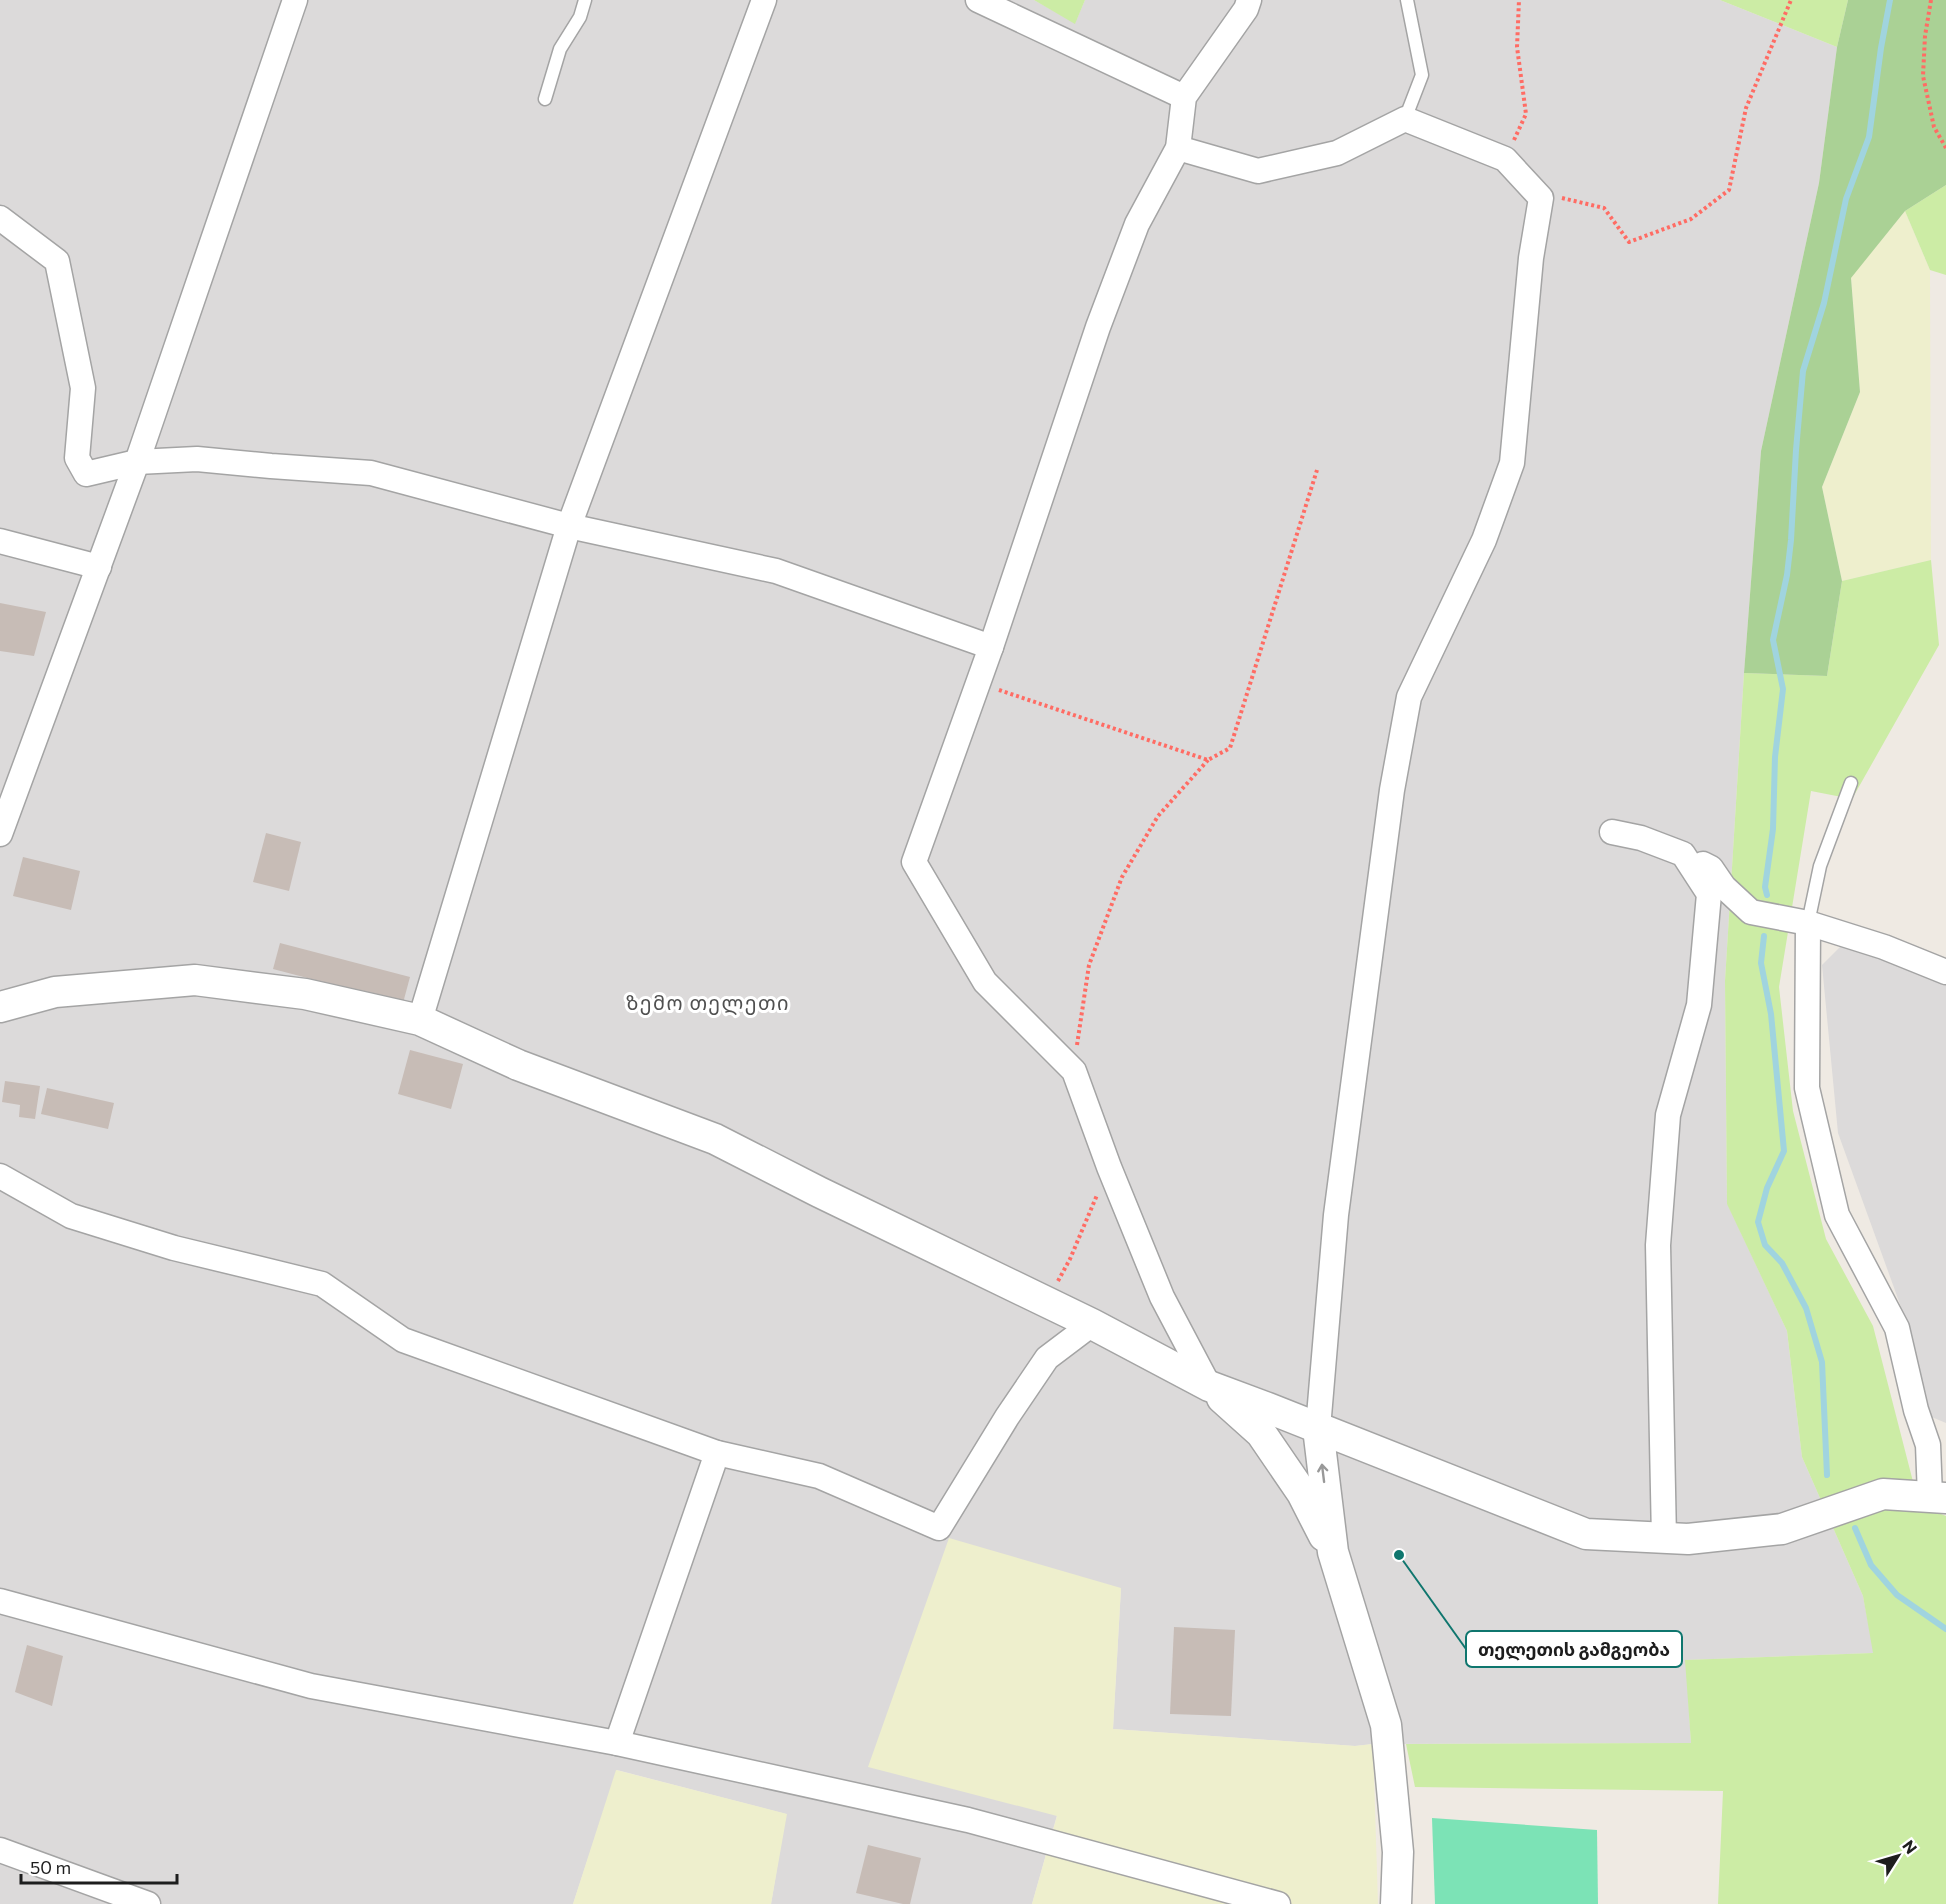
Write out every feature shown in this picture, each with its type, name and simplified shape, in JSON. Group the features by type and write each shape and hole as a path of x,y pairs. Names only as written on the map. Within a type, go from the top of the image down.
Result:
{"street":[{"path":"0,834 137,462 295,0"},
{"path":"420,1020 569,526 764,0"},
{"path":"978,0 1184,97"},
{"path":"1249,0 1246,9 1184,97 1178,148 1137,224 1098,327 991,647 914,862 985,982 1074,1071 1109,1167 1162,1297 1209,1386 1261,1433 1302,1492 1333,1552"},
{"path":"1178,148 1258,171 1338,153 1405,119 1505,159 1541,198 1531,258 1512,463 1484,540 1409,697 1392,790 1336,1215 1318,1428 1333,1552 1386,1725 1398,1852 1396,1904"},
{"path":"0,218 57,261 82,388 77,458 86,474 137,462 196,459 371,472 569,526 776,571 991,647"},
{"path":"0,541 99,567"},
{"path":"1612,832 1641,838 1683,854 1711,868 1724,887 1751,912 1808,923 1884,947 1946,972"},
{"path":"1664,1539 1658,1245 1668,1115 1699,1005 1709,894 1683,854"},
{"path":"0,1008 55,992 195,980 305,994 420,1020 518,1065 715,1139 1092,1324 1209,1386 1586,1534 1688,1539 1782,1529 1882,1494 1938,1497 1928,1445 1916,1410 1897,1328 1837,1215 1807,1088 1808,923"},
{"path":"0,1176 71,1216 174,1248 322,1284 403,1340 717,1453 819,1476 939,1528 1007,1417 1047,1358 1092,1324"},
{"path":"1278,1458 1318,1428"},
{"path":"617,1743 717,1453"},
{"path":"0,1601 311,1686 617,1743 968,1820 1278,1904"},
{"path":"0,1850 148,1904"}],"lane":[{"path":"545,99 560,49 580,17 585,0"},
{"path":"1405,119 1422,75 1407,0"},
{"path":"1808,923 1820,866 1851,783"}],"path":[{"path":"1505,159 1526,114 1517,48 1519,0"},
{"path":"1541,198 1562,198 1604,208 1629,242 1691,219 1729,190 1746,108 1791,0"},
{"path":"1931,0 1925,36 1923,76 1934,127 1946,148"},
{"path":"1074,1071 1089,965 1122,877 1158,816 1208,760 1230,748 1317,470"},
{"path":"978,683 1208,760"},
{"path":"1046,1302 1070,1259 1109,1167"}],"shaded area":[{"path":"0,0 1034,0 1075,23 1085,0 1720,0 1837,47 1819,183 1761,451 1744,673 1725,981 1727,1203 1787,1331 1802,1457 1863,1596 1874,1653 1686,1660 1691,1743 1373,1744 1355,1746 1113,1729 1121,1588 1032,1904 771,1904 786,1814 617,1770 573,1904 0,1904"},
{"path":"1843,944 1946,973 1946,1423 1922,1413 1901,1307 1838,1133 1822,965"}],"green space":[{"path":"1034,0 1085,0 1075,24"},
{"path":"1720,0 1848,0 1837,47"},
{"path":"1848,0 1946,0 1946,185 1905,211 1851,278 1860,392 1822,487 1842,581 1827,676 1744,673 1761,451 1819,183 1837,47"},
{"path":"1946,185 1946,275 1930,270 1905,211"},
{"path":"1905,211 1930,270 1931,560 1842,581 1822,487 1860,392 1851,277"},
{"path":"1931,560 1939,645 1852,799 1811,791 1779,987 1793,1111 1826,1239 1873,1326 1919,1505 1946,1516 1946,1904 1718,1904 1723,1791 1415,1787 1406,1744 1691,1743 1685,1660 1873,1653 1863,1596 1802,1457 1787,1331 1727,1204 1725,981 1744,673 1827,676 1842,581"},
{"path":"949,1538 1121,1588 1113,1729 1355,1746 1373,1744 1378,1904 1032,1904 1057,1816 868,1767"},
{"path":"616,1770 787,1814 771,1904 573,1904"},
{"path":"1432,1818 1597,1830 1598,1904 1435,1904"}],"building":[{"path":"0,603 46,612 34,656 0,651"},
{"path":"266,833 301,842 289,891 253,882"},
{"path":"23,857 80,871 71,910 13,896"},
{"path":"280,943 410,977 403,1003 273,969"},
{"path":"410,1050 463,1064 451,1109 398,1094"},
{"path":"5,1081 40,1086 35,1119 19,1117 20,1105 2,1102"},
{"path":"47,1088 114,1103 108,1129 41,1114"},
{"path":"1174,1627 1235,1630 1231,1716 1170,1714"},
{"path":"27,1645 63,1656 52,1706 15,1692"},
{"path":"868,1845 921,1858 910,1904 856,1893"}],"waterway":[{"path":"1767,895 1765,887 1773,829 1775,757 1783,689 1773,640 1787,575 1791,540 1803,371 1824,303 1846,199 1869,137 1890,0"},
{"path":"1764,936 1761,963 1771,1014 1784,1151 1767,1188 1758,1222 1765,1245 1782,1263 1806,1308 1822,1362 1827,1475"},
{"path":"1855,1528 1871,1565 1897,1595 1946,1629"}],"place":[{"name":"თელეთის გამგეობა","path":"1399,1555"}],"district":[{"name":"ზემო თელეთი","path":"708,1002"}]}
